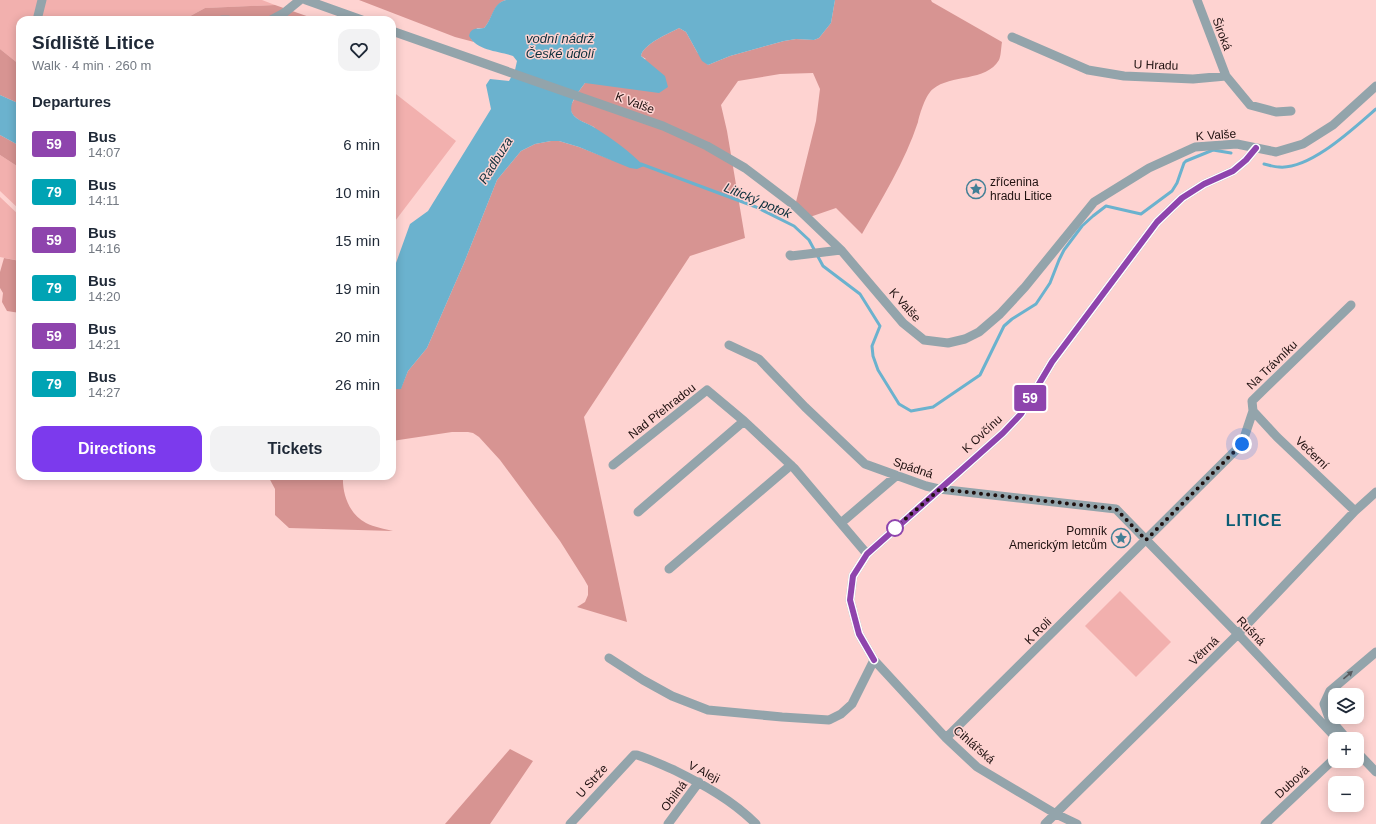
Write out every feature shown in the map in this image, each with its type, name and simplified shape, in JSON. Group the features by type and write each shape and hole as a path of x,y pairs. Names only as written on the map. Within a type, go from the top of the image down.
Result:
{"street":[{"path":"38,16 42,0"},
{"path":"278,16 300,0"},
{"path":"306,0 351,16"},
{"path":"1198,2 1207,0"},
{"name":"Široká","path":"1198,2 1226,76"},
{"name":"K Valše","path":"396,31 663,126 707,146 745,168 795,206 841,250 903,323 924,340 948,343 965,339 979,332 1000,314 1025,287 1094,202 1149,168 1195,147 1237,144 1276,152 1303,144 1333,125 1376,86"},
{"name":"U Hradu","path":"1012,37 1088,70 1124,76 1162,78 1193,79 1226,76"},
{"path":"1226,76 1250,105 1276,112 1291,111"},
{"name":"K Ovčínu","path":"874,660 859,634 850,600 853,576 867,554 1003,433 1021,414 1052,362 1157,222 1182,198 1204,184 1233,171 1246,160 1256,148"},
{"path":"790,254 791,256 841,250"},
{"name":"Na Trávníku","path":"1146,540 1242,444 1253,411 1252,401 1351,305"},
{"name":"Spádná","path":"729,345 759,359 805,407 864,464 926,486 940,489 1116,509 1146,540"},
{"name":"Nad Přehradou","path":"613,465 707,390 744,421 791,465 867,554"},
{"name":"Večerní","path":"1253,411 1277,437 1355,511"},
{"path":"638,512 744,421"},
{"path":"669,569 791,465"},
{"path":"841,523 896,476"},
{"name":"Větrná","path":"1045,824 1238,634 1355,511 1376,492"},
{"name":"Rušná","path":"1146,540 1238,634 1330,732"},
{"name":"K Roli","path":"946,738 1146,540"},
{"path":"1341,732 1329,718 1324,704 1330,691 1376,652"},
{"path":"609,658 643,680 672,696 708,710 830,720 841,714 852,704 874,660"},
{"name":"Cihlářská","path":"874,660 946,738 977,767 1056,814 1077,824"},
{"name":"V Aleji","path":"634,755 641,756 699,782 726,798 756,824"},
{"name":"U Strže","path":"570,824 634,755"},
{"path":"1364,759 1376,772"},
{"name":"Dubová","path":"1265,824 1328,765"},
{"name":"Obilná","path":"668,824 699,782"}],"shaded area":[{"path":"0,0 262,0 275,5 205,8 190,16 16,16 16,62 0,49"},
{"path":"359,0 506,0 498,4 484,28 477,28 471,39 474,42 455,37"},
{"path":"835,0 931,0 932,2 1002,42 1000,58 993,67 986,72 940,84 930,91 920,114 913,137 900,166 862,234 836,208 807,218 795,206 816,121 820,89 813,73 780,74 738,81 721,105 727,131 745,238 690,256 584,417 627,622 577,607 585,602 588,595 588,586 560,541 500,460 479,437 468,432 452,432 396,440 396,389 401,388 408,371 427,348 464,263 497,180 521,151 535,144 559,141 612,160 594,127 579,120 571,111 571,105 585,83 646,59 641,56 646,47 679,28 686,32 697,52 708,65 730,56 784,41 796,39 814,40 819,38 831,23"},
{"path":"275,5 307,16 190,16 205,8"},
{"path":"0,49 16,62 16,102 0,95"},
{"path":"396,94 456,141 396,220"},
{"path":"0,135 16,144 16,165 0,155"},
{"path":"0,155 16,165 16,206 0,191"},
{"path":"0,197 16,212 16,260 0,257"},
{"path":"4,258 16,260 16,312 7,311 2,302 3,293 0,288 0,272"},
{"path":"270,480 343,480 345,496 355,514 366,523 393,531 289,528 275,515 275,489"},
{"path":"1120,591 1171,642 1136,677 1085,626"},
{"path":"510,749 533,761 490,824 445,824"}],"water":[{"name":"vodní nádrž České údolí","path":"506,0 835,0 831,23 819,38 814,40 796,39 784,41 730,56 708,65 702,61 686,32 679,28 663,36 646,47 641,56 665,76 668,87 659,93 585,83 573,102 571,109 574,116 614,141 633,155 644,166 637,169 630,168 579,147 559,141 535,144 521,151 497,180 464,263 427,348 408,371 401,389 396,389 396,263 410,224 428,211 491,109 486,85 490,79 509,81 515,70 517,61 513,56 483,48 477,45 469,36 471,31 484,28 495,8 501,2"},
{"path":"0,95 16,102 16,144 0,135"}],"waterway":[{"name":"Litický potok","path":"1264,164 1279,167 1291,166 1304,162 1331,146 1376,109"},
{"name":"Litický potok","path":"641,164 756,207 794,226 809,240 823,266 860,294 880,326 872,346 873,356 878,370 899,404 911,411 933,407 980,375 1004,326 1012,319 1036,304 1050,283 1064,250 1082,226 1093,216 1106,206 1141,214 1172,191 1186,161 1213,150 1231,153"}],"bus line":[{"name":"59","path":"874,660 859,634 850,600 853,576 867,554 1003,433 1021,414 1052,362 1157,222 1182,198 1204,184 1233,171 1246,160 1256,148"}],"place":[{"name":"zřícenina hradu Litice","path":"976,189"},
{"name":"Pomník Americkým letcům","path":"1121,538"}],"district":[{"name":"LITICE","path":"1254,520"}],"route":[{"path":"895,528 940,489 1116,509 1146,540 1242,444"}],"water label":[{"name":"Radbuza","path":"495,160"}]}
